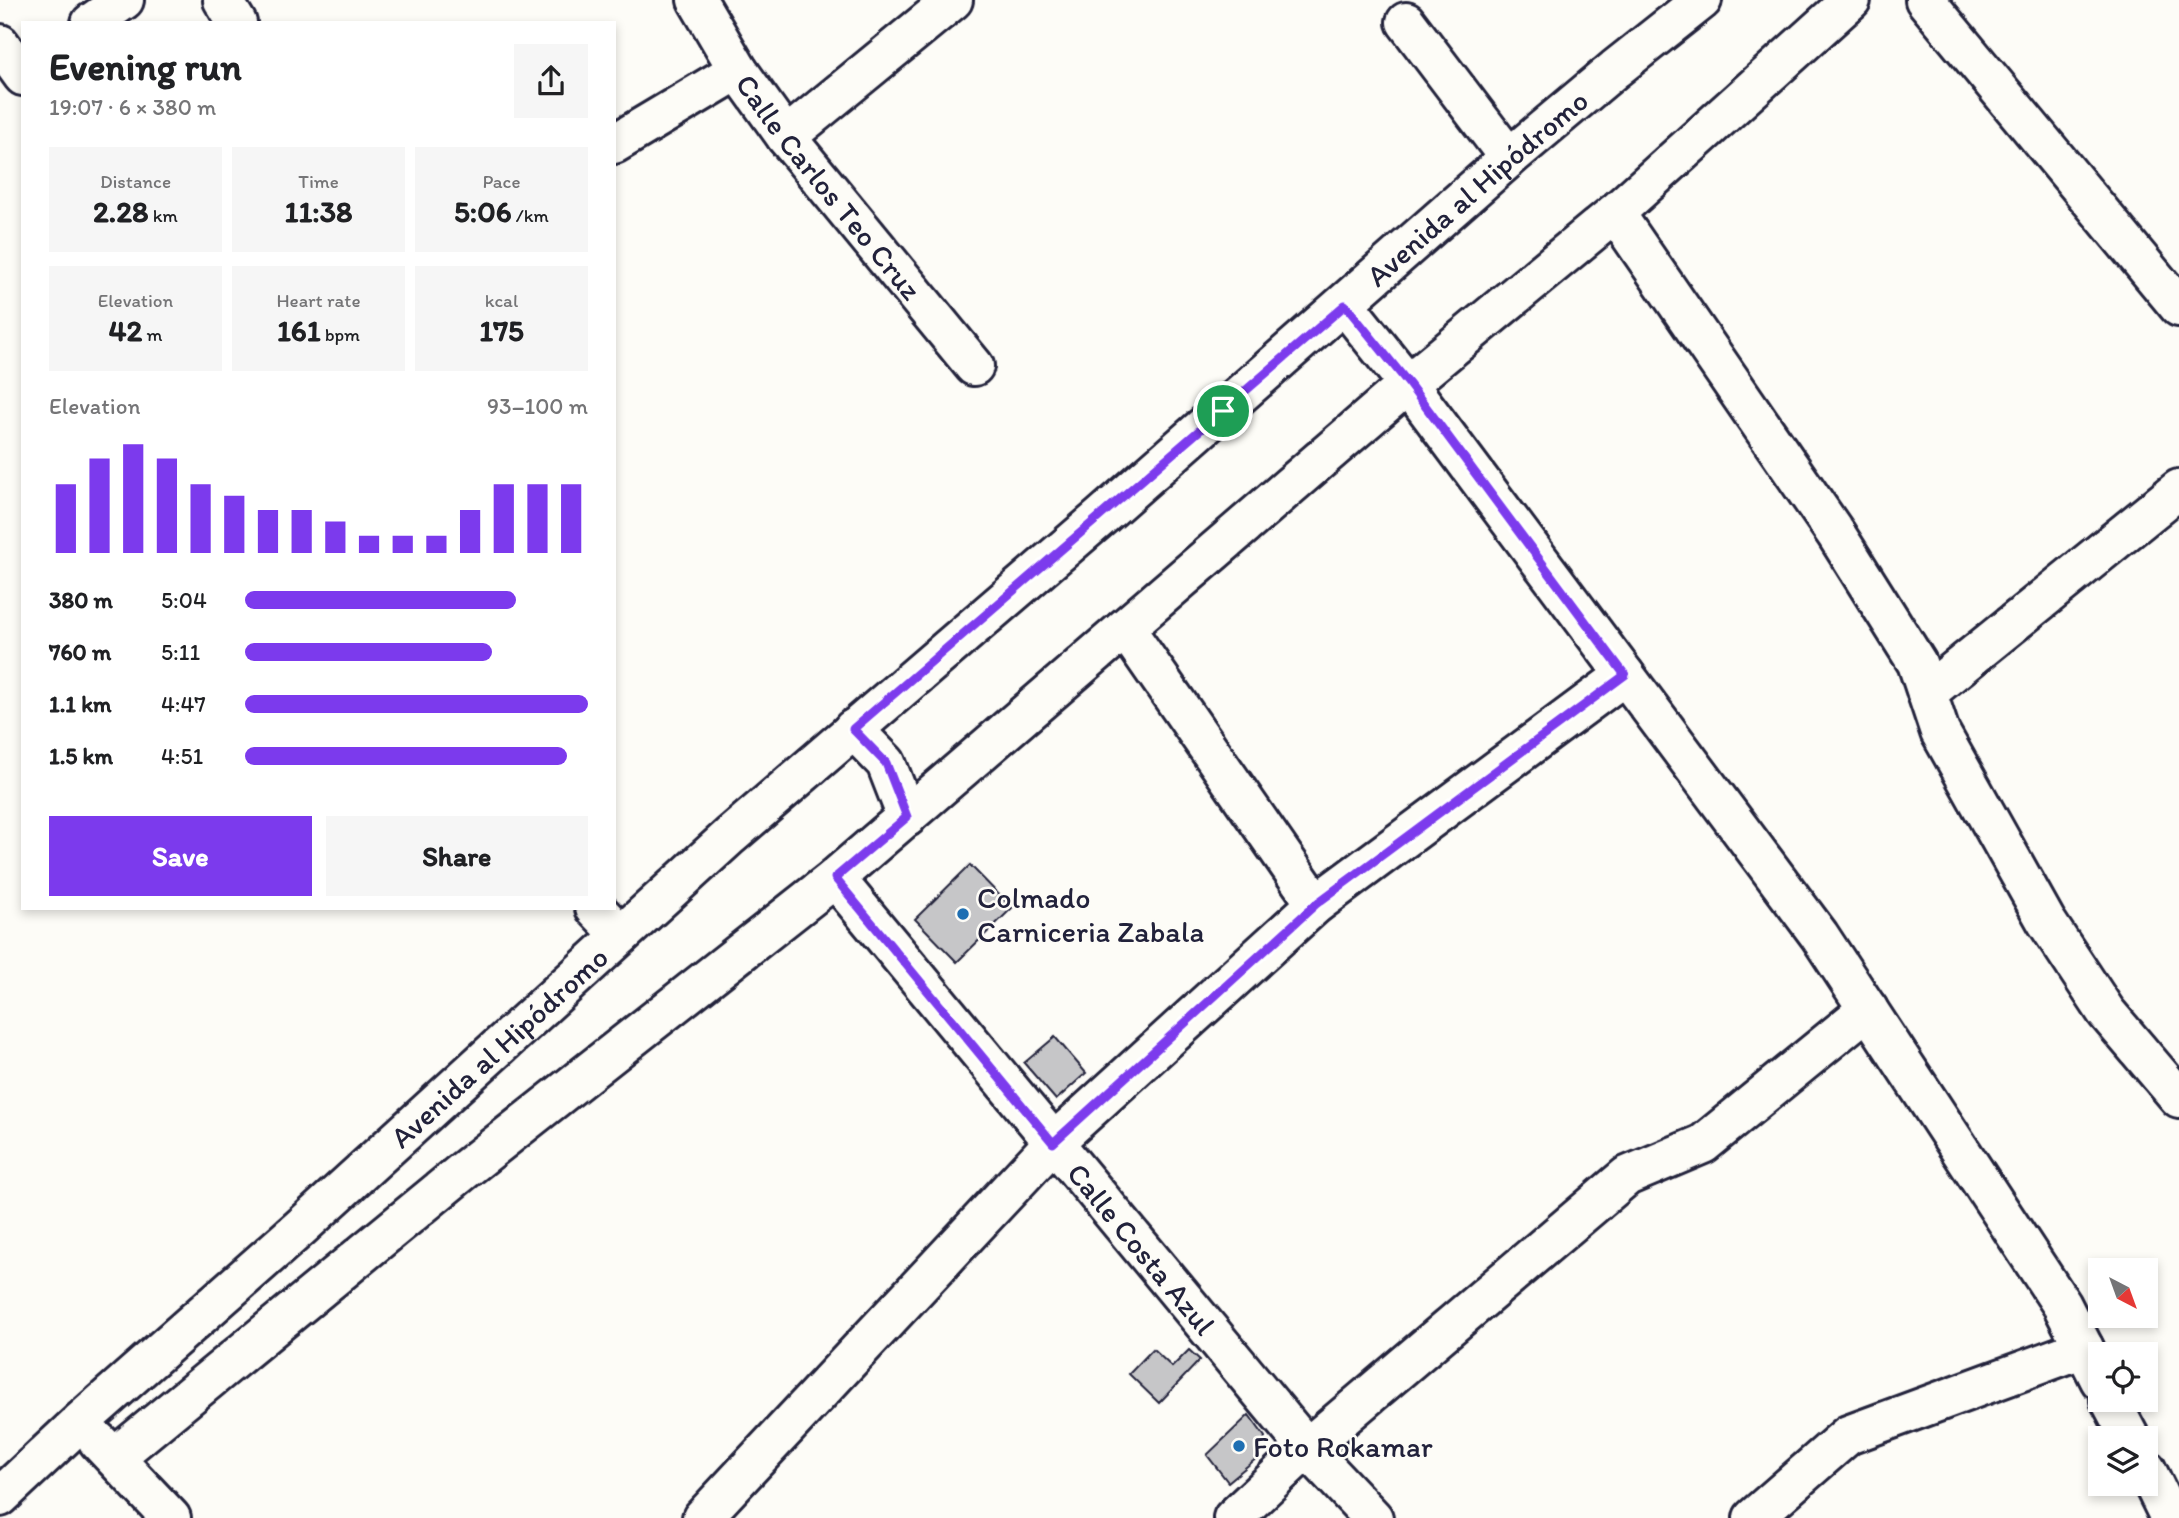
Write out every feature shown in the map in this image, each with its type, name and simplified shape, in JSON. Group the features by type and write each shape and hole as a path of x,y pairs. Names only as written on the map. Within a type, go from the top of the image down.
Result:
{"street":[{"path":"94,21 124,0"},
{"path":"223,0 236,21"},
{"name":"Calle Carlos Teo Cruz","path":"696,0 738,70 786,137 974,366"},
{"path":"786,137 953,0"},
{"name":"Avenida al Hipódromo","path":"0,1497 730,836 1345,305 1510,158 1702,0"},
{"path":"115,1457 462,1172 835,878 1409,384 1615,212 1851,0"},
{"path":"1925,0 2179,307"},
{"path":"1406,22 1510,158"},
{"path":"616,143 738,70"},
{"path":"1615,212 1836,534 1917,663 1940,732 2046,921 2106,1012 2179,1098"},
{"path":"1345,305 1409,384 1819,935 2062,1305 2088,1356"},
{"path":"1927,693 2179,489"},
{"path":"1125,628 1316,904"},
{"path":"702,1518 1053,1143 1316,904 1625,675"},
{"path":"853,729 886,763 907,817"},
{"name":"Calle Costa Azul","path":"835,878 1307,1448 1373,1518"},
{"path":"597,910 621,935"},
{"path":"1233,1518 1307,1448 1627,1176 1703,1144 1868,1009"},
{"path":"1753,1518 1848,1435 2088,1365"},
{"path":"80,1422 171,1518"},
{"path":"2158,1494 2170,1518"}],"building":[{"name":"Colmado Carniceria Zabala","path":"970,865 1012,908 957,962 915,919"},
{"path":"1055,1037 1086,1073 1056,1100 1024,1063"},
{"path":"1153,1349 1172,1367 1189,1350 1200,1360 1159,1403 1129,1374"},
{"name":"Foto Rokamar","path":"1249,1415 1265,1437 1257,1458 1228,1482 1207,1455"}],"place":[{"name":"Colmado Carniceria Zabala","path":"963,914"},
{"name":"Foto Rokamar","path":"1239,1446"}],"route":[{"path":"1345,305 1409,384 1625,675 1316,904 1053,1143 835,878 907,817 886,763 853,729 1223,411 1345,305"}]}
